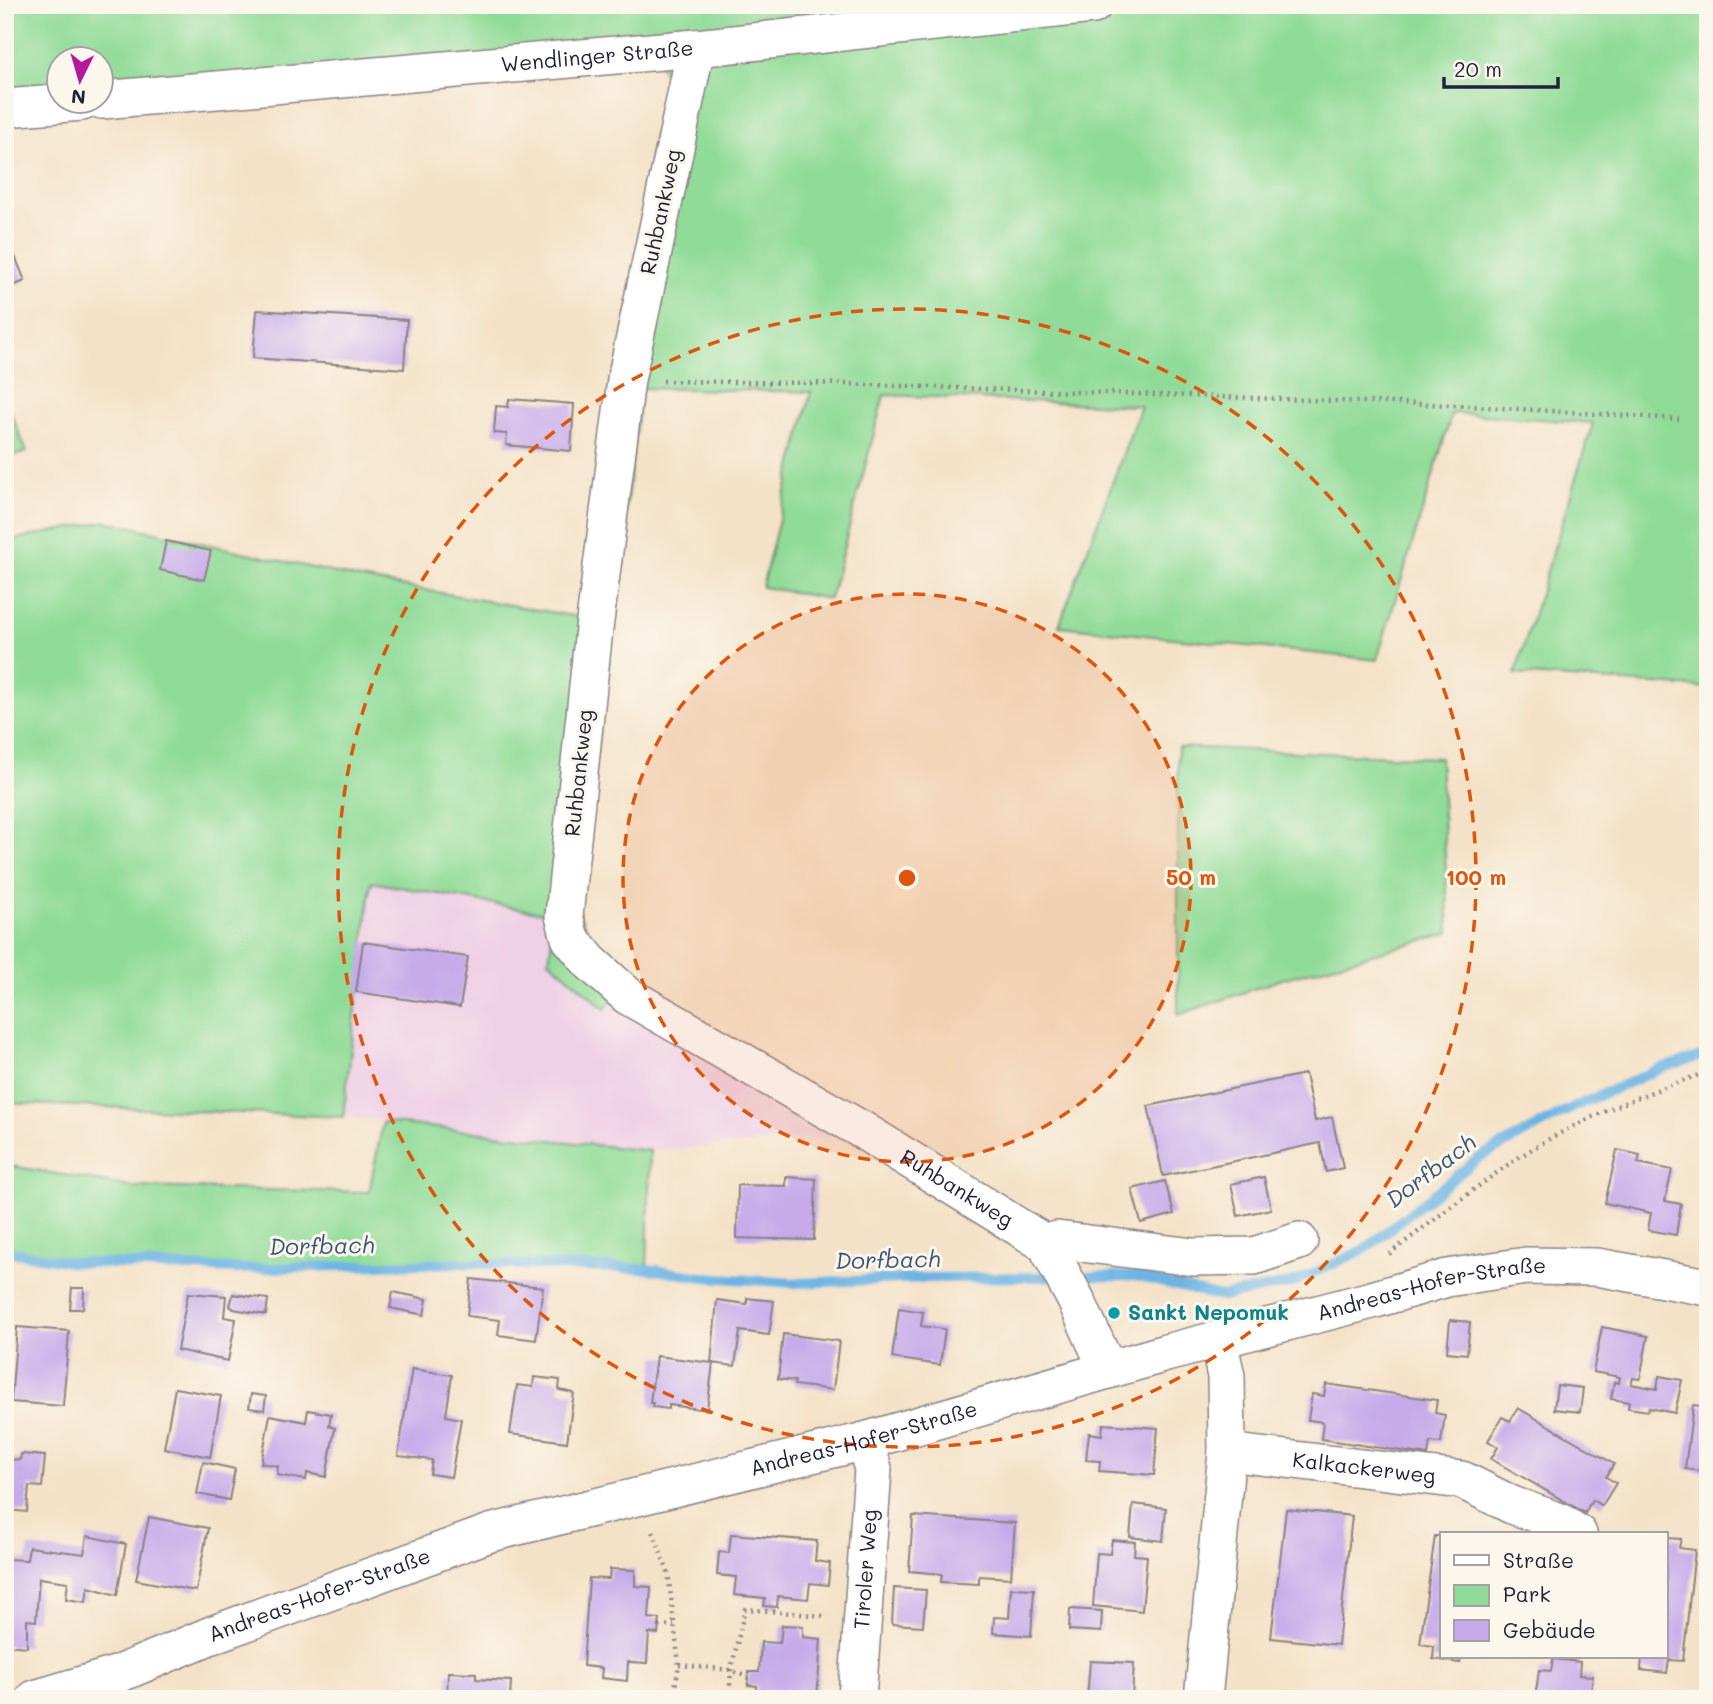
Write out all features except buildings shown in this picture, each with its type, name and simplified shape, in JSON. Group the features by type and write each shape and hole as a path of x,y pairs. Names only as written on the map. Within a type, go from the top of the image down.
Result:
{"street":[{"name":"Wendlinger Straße","path":"116,99 696,48 1093,5"},
{"name":"Ruhbankweg","path":"696,48 626,380 594,629 564,916 570,938 590,962 628,996 862,1130 1049,1249"},
{"path":"5,108 46,105"},
{"path":"1108,1370 1049,1249 1057,1240 1193,1257 1254,1256 1299,1241"},
{"name":"Andreas-Hofer-Straße","path":"35,1699 116,1675 214,1634 490,1533 864,1441 1108,1370 1447,1278 1526,1266 1597,1267 1708,1287"},
{"path":"1203,1699 1227,1452 1226,1376 1218,1340"},
{"name":"Tiroler Weg","path":"857,1699 873,1469 864,1441"},
{"name":"Kalkackerweg","path":"1227,1452 1462,1480 1497,1498 1560,1522 1575,1532"},
{"path":"1497,1498 1511,1532"}],"path":[{"path":"626,380 825,383 1441,404 1679,419"},
{"path":"1372,1300 1368,1269 1511,1163 1578,1124 1666,1086 1708,1072"},
{"path":"640,1496 668,1572 679,1665 673,1699"},
{"path":"729,1699 731,1670 746,1609 824,1616"},
{"path":"659,1626 674,1625"},
{"path":"679,1665 731,1670 749,1678"}],"shaded area":[{"path":"371,882 556,915 605,1009 615,996 848,1136 650,1151 343,1117"}],"green space":[{"path":"5,5 1708,5 1708,688 1515,674 1593,423 1452,413 1377,660 1059,626 1141,406 884,395 830,599 762,587 811,392 641,388 577,908 615,996 605,1009 549,960 555,915 371,882 343,1117 5,1103 5,541 106,521 361,579 584,618 670,85 656,57 116,108 116,46 46,46 46,114 5,118"},
{"path":"5,399 27,452 5,458"},
{"path":"1178,747 1440,758 1449,933 1282,979 1178,1015"},
{"path":"383,1122 650,1151 647,1269 455,1263 235,1269 70,1262 5,1251 5,1165 132,1187 369,1192"}],"waterway":[{"name":"Dorfbach","path":"5,1251 70,1262 235,1269 455,1263 647,1269 703,1277 796,1283 930,1278 1135,1276 1221,1297 1292,1283 1365,1249 1480,1157 1576,1106 1659,1069 1708,1054"}],"place":[{"name":"Sankt Nepomuk","path":"1114,1313"}]}
